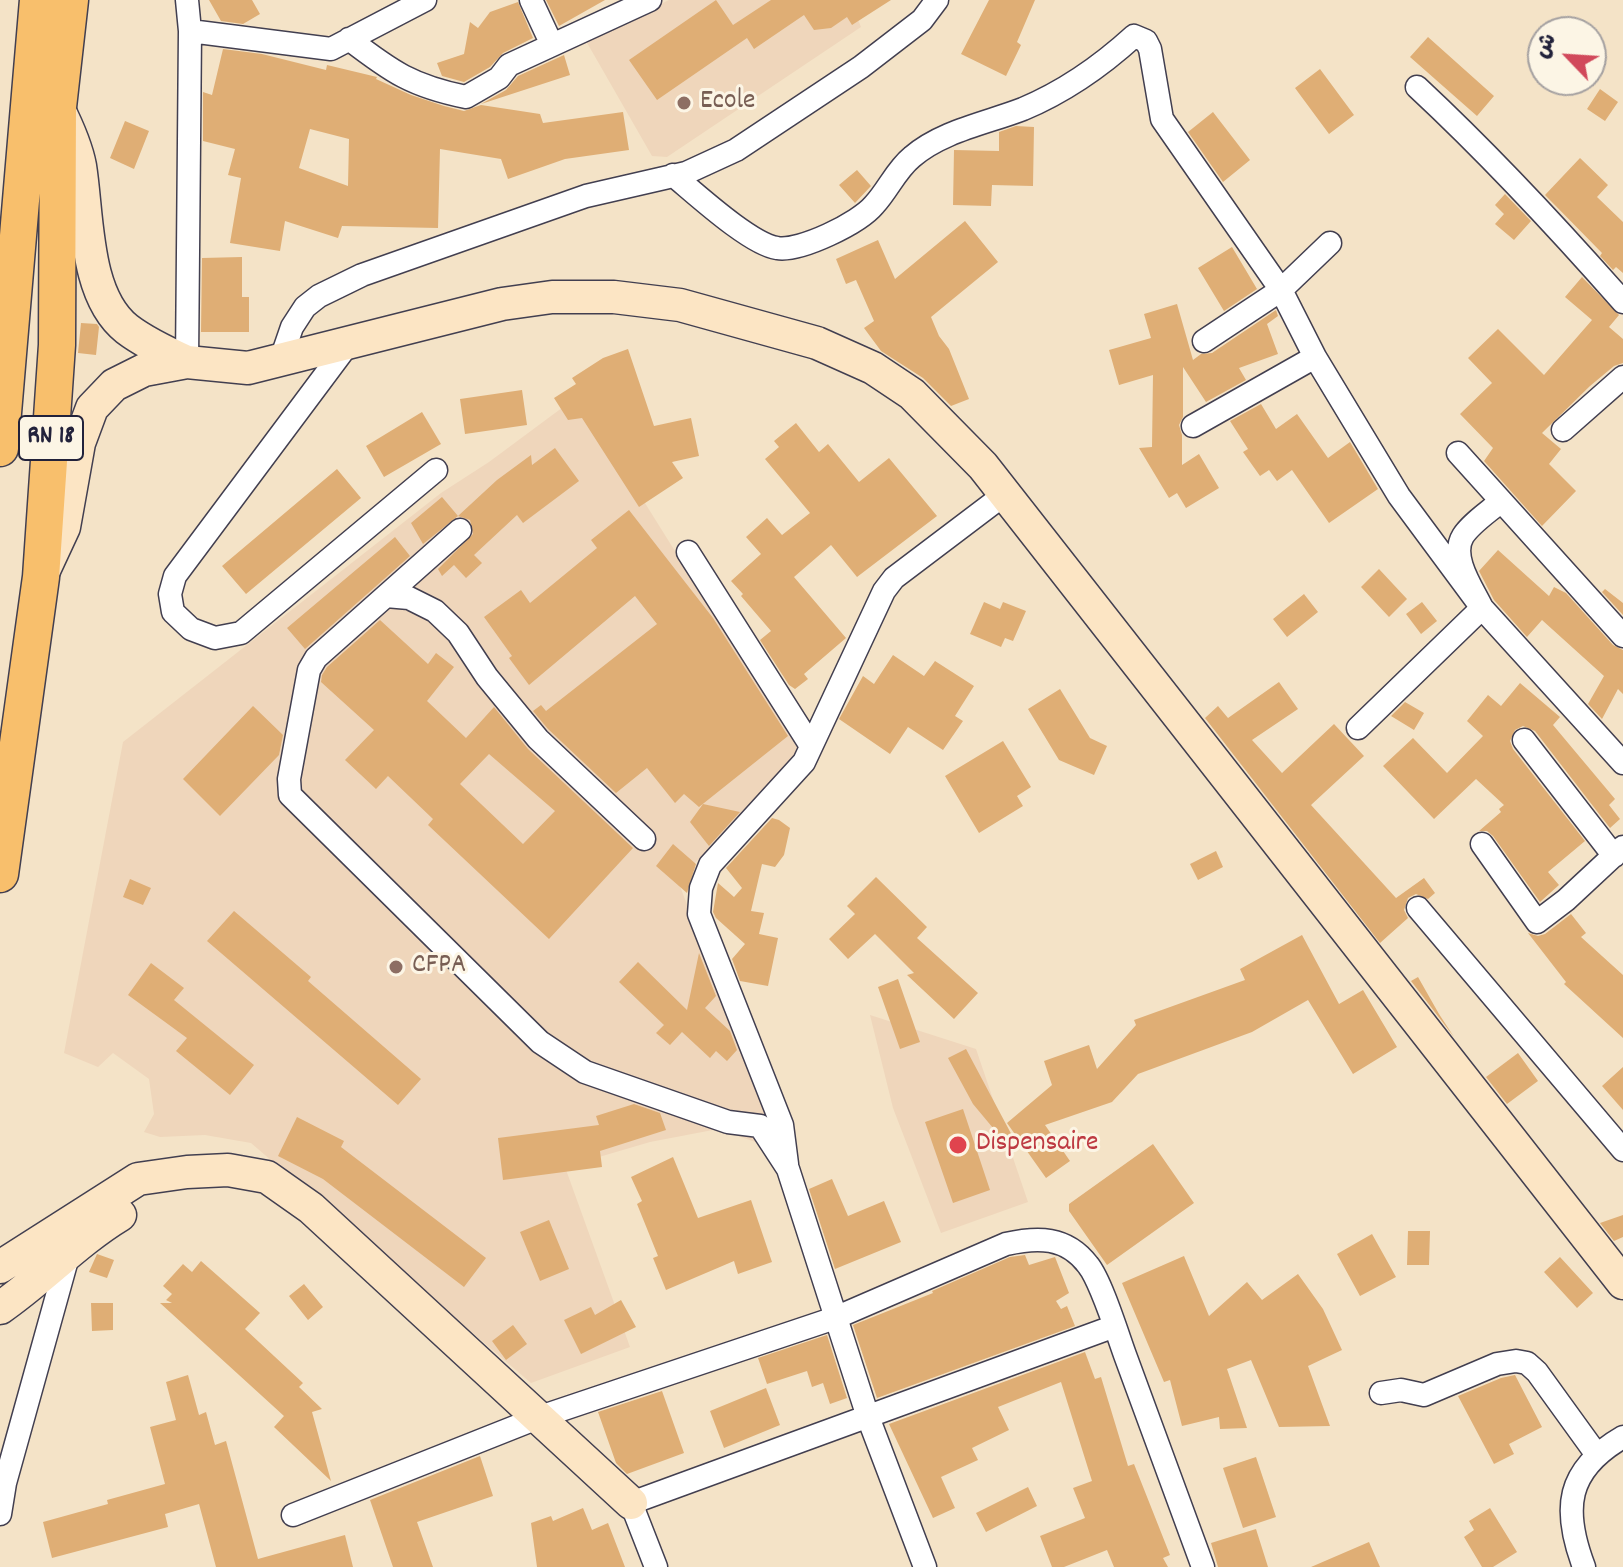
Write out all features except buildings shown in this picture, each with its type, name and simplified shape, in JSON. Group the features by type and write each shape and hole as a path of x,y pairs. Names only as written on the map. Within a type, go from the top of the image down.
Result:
{"main road":[{"name":"RN 18","path":"0,874 41,577 57,345 38,0"},
{"name":"RN 18","path":"0,448 4,377 44,106 70,0"},
{"path":"44,106 70,134 80,164 91,251 101,296 125,328 187,362"},
{"path":"41,577 64,527 79,443 92,408 114,385 144,370 187,362 248,368 502,304 552,297 614,297 680,305 817,343 873,368 912,394 983,466 1623,1283"},
{"path":"0,1308 64,1241 138,1179 228,1170 267,1177 311,1208 631,1503"},
{"path":"0,1267 64,1241"}],"street":[{"path":"187,0 190,31 187,362"},
{"path":"190,31 331,49 425,0"},
{"path":"531,0 552,45"},
{"path":"349,39 390,71 431,90 466,97 499,78 509,65 650,0"},
{"path":"281,359 292,327 305,307 319,296 362,275 586,196 686,173 736,150 861,67 922,20 937,0"},
{"path":"673,175 745,232 774,248 796,249 843,227 873,207 912,157 938,141 1063,91 1100,66 1134,36 1140,37 1150,49 1162,119 1281,290 1315,357 1399,496 1482,608 1623,763"},
{"path":"1417,87 1541,209 1623,302"},
{"path":"1204,341 1281,290 1330,243"},
{"path":"349,343 175,576 170,594 173,612 191,629 215,638 241,633 436,470"},
{"path":"1193,426 1315,357"},
{"path":"1563,430 1623,377"},
{"path":"1458,453 1623,636"},
{"path":"925,1567 868,1417 835,1318 788,1169 782,1125 699,914 701,888 710,865 804,762 889,584 1005,494"},
{"path":"1482,608 1461,563 1460,548 1463,535 1501,501"},
{"path":"460,530 316,658 309,670 289,779 290,795 540,1042 585,1072 728,1122 760,1126 788,1169"},
{"path":"688,552 811,746"},
{"path":"386,596 409,598 435,611 458,633 487,677 538,739 644,839"},
{"path":"1358,728 1482,608"},
{"path":"1482,844 1537,922 1618,852 1524,740"},
{"path":"1418,908 1623,1150"},
{"path":"293,1515 540,1417 835,1318 1006,1244 1032,1238 1053,1241 1074,1252 1089,1266 1115,1326 1203,1567"},
{"path":"0,1514 64,1241"},
{"path":"656,1567 631,1503 1115,1326"},
{"path":"1381,1393 1401,1390 1424,1395 1497,1364 1527,1363 1537,1372 1597,1455"},
{"path":"1584,1567 1574,1542 1571,1497 1583,1470 1597,1455 1623,1437"}],"shaded area":[{"name":"Ecole","path":"669,0 850,0 861,27 667,157 652,156 586,41"},
{"name":"CFPA","path":"578,396 800,751 678,881 780,1147 764,1145 718,1129 650,1142 565,1167 630,1347 531,1383 251,1143 205,1135 160,1137 144,1132 154,1114 149,1079 113,1053 98,1067 64,1053 123,742 441,493 489,462"},
{"name":"Dispensaire","path":"870,1015 976,1049 1028,1202 941,1233 893,1108"}],"place":[{"name":"Ecole","path":"684,103"},
{"name":"CFPA","path":"396,967"},
{"name":"Dispensaire","path":"958,1145"}]}
